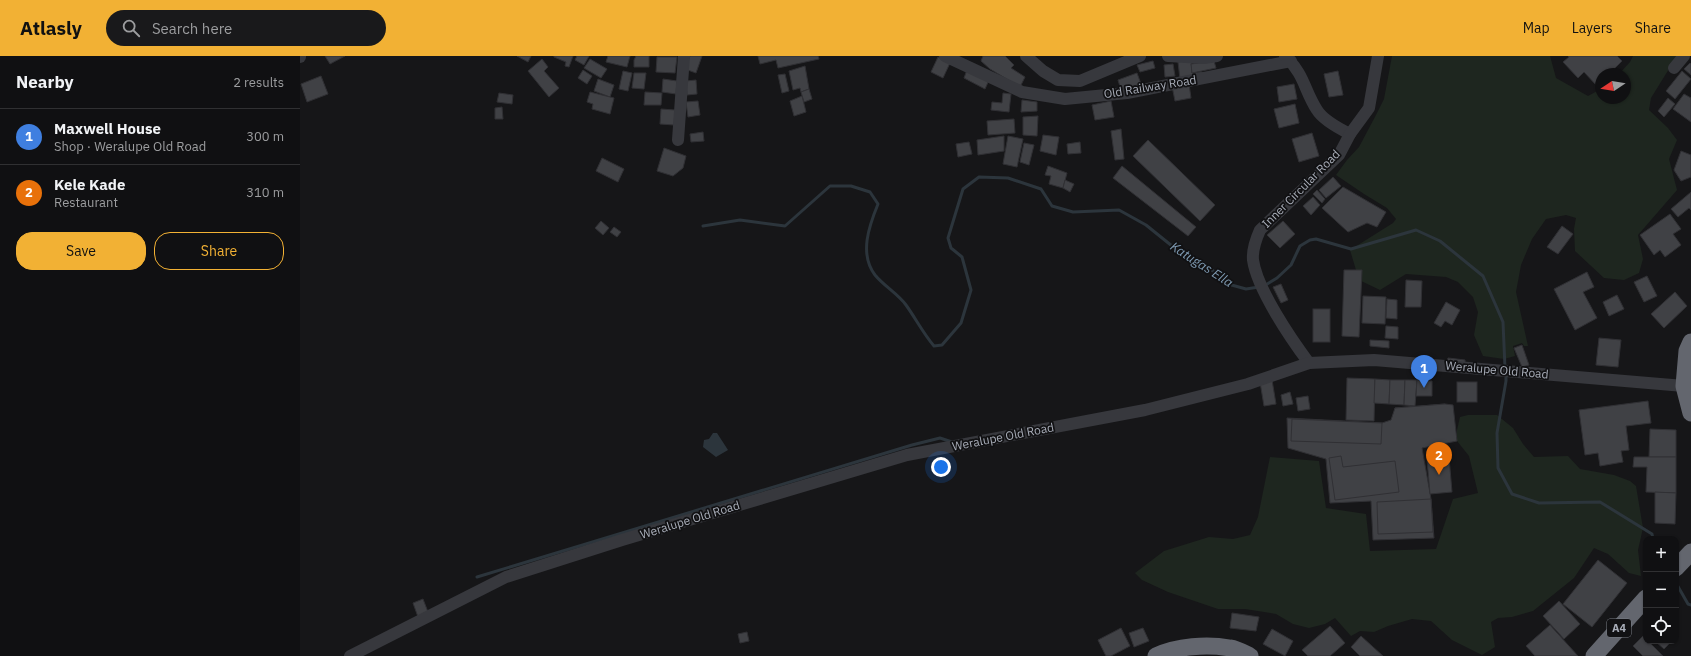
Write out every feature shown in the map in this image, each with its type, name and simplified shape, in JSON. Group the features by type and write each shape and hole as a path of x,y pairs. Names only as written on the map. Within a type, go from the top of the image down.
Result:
{"highway":[{"path":"1691,342 1687,351 1684,386 1691,413"},
{"name":"A4","path":"1594,656 1643,600"},
{"path":"1156,656 1175,649 1209,647 1231,648 1250,656"}],"street":[{"path":"678,140 684,56"},
{"name":"Old Railway Road","path":"945,56 1022,92 1065,99 1127,93 1288,59"},
{"path":"1026,56 1043,71 1058,80 1080,81 1140,56"},
{"path":"1168,56 1204,58 1217,56"},
{"name":"Inner Circular Road","path":"1309,363 1293,342 1262,287 1253,259 1255,242 1260,230 1339,155 1350,134 1369,108 1378,56"},
{"path":"1674,68 1684,56"},
{"path":"1288,59 1301,75 1317,111 1338,129 1350,134"},
{"name":"Weralupe Old Road","path":"350,656 506,577 630,537 907,455 1145,410 1248,384 1309,363 1374,360 1684,386"}],"shaded area":[{"path":"1392,56 1550,56 1556,78 1588,96 1595,92 1595,104 1631,104 1631,68 1624,68 1633,56 1677,56 1651,98 1649,110 1668,128 1677,140 1669,159 1677,190 1638,235 1643,259 1639,273 1624,280 1604,278 1575,251 1574,229 1576,218 1566,215 1546,219 1532,239 1521,265 1516,292 1528,346 1524,346 1522,343 1513,346 1515,356 1504,359 1483,356 1474,335 1478,312 1473,297 1458,282 1446,277 1406,274 1380,290 1359,280 1350,250 1393,223 1396,219 1387,208 1336,175 1359,147 1384,99"},
{"path":"1468,415 1497,415 1513,428 1523,444 1534,457 1568,456 1580,469 1614,475 1630,481 1636,486 1643,528 1638,550 1641,576 1629,573 1608,554 1594,548 1574,578 1533,611 1512,617 1498,618 1491,622 1495,647 1482,655 1452,640 1431,621 1412,619 1374,632 1360,631 1351,636 1335,618 1325,624 1309,628 1293,624 1276,614 1245,609 1218,609 1168,592 1142,580 1135,573 1164,551 1209,537 1233,539 1250,535 1258,517 1270,457 1319,461 1326,508 1366,514 1370,551 1436,549 1453,499 1478,493 1469,456 1457,441 1457,430 1460,417"},
{"path":"713,433 717,433 728,450 716,457 703,447 704,440 709,439"}],"building":[{"path":"325,56 345,56 330,64"},
{"path":"517,56 531,56 528,62"},
{"path":"554,56 573,56 569,67 565,66 566,62"},
{"path":"577,56 589,56 584,65 575,60"},
{"path":"608,56 630,56 627,67 606,62"},
{"path":"636,56 649,56 649,67 634,67 634,60"},
{"path":"690,56 702,56 696,73 685,69"},
{"path":"758,56 818,56 819,59 778,68 776,60 760,64"},
{"path":"983,56 1005,56 1014,65 1011,68 1025,77 1020,87 990,69 981,61"},
{"path":"1568,56 1617,56 1622,61 1615,68 1595,68 1595,84 1584,72 1578,78 1563,62 1569,57"},
{"path":"657,57 677,57 675,73 656,72"},
{"path":"938,57 950,63 943,78 931,72"},
{"path":"542,59 548,67 544,71 559,88 549,97 528,71"},
{"path":"590,59 607,69 601,78 584,68"},
{"path":"1191,60 1192,73 1202,72 1203,76 1180,79 1178,62"},
{"path":"1153,61 1155,68 1140,72 1137,65"},
{"path":"1214,61 1216,68 1192,73 1191,64"},
{"path":"1690,63 1691,64 1691,75 1684,69"},
{"path":"1173,64 1175,76 1165,77 1164,65"},
{"path":"805,66 809,89 801,92 800,88 793,90 789,71"},
{"path":"583,70 592,76 587,84 578,78"},
{"path":"967,70 989,80 985,89 964,78"},
{"path":"623,71 632,73 628,91 619,89"},
{"path":"1338,71 1343,95 1329,97 1324,74"},
{"path":"1682,71 1691,79 1675,99 1666,91"},
{"path":"634,73 646,73 644,89 632,88"},
{"path":"1137,73 1141,84 1121,90 1118,80"},
{"path":"785,74 789,91 782,93 778,75"},
{"path":"321,76 328,94 307,102 301,84"},
{"path":"598,79 614,85 610,97 594,91"},
{"path":"663,79 677,81 676,94 662,92"},
{"path":"696,80 697,94 687,95 686,81"},
{"path":"1189,84 1191,98 1175,101 1172,86"},
{"path":"1294,84 1297,99 1279,102 1277,87"},
{"path":"809,89 812,99 804,102 801,92"},
{"path":"590,92 614,98 610,114 592,109 593,104 587,102"},
{"path":"645,92 662,93 661,105 644,105"},
{"path":"499,93 513,95 512,104 497,102"},
{"path":"1003,93 1011,94 1009,112 991,110 992,102 1002,103"},
{"path":"1684,94 1691,98 1691,122 1673,109"},
{"path":"802,96 806,112 794,116 790,101"},
{"path":"1668,98 1675,104 1664,117 1658,111"},
{"path":"1022,100 1037,102 1037,111 1021,112"},
{"path":"698,101 700,115 688,117 686,102"},
{"path":"1111,101 1114,117 1095,120 1092,105"},
{"path":"1295,104 1299,123 1279,128 1274,109"},
{"path":"502,107 503,119 495,119 495,108"},
{"path":"661,109 675,110 674,125 660,124"},
{"path":"1038,116 1037,136 1023,135 1023,117"},
{"path":"1014,119 1015,133 988,135 987,121"},
{"path":"1121,129 1124,159 1115,160 1111,131"},
{"path":"703,132 704,141 691,142 690,134"},
{"path":"1312,133 1319,156 1299,162 1292,139"},
{"path":"1043,135 1059,137 1056,155 1040,151"},
{"path":"1004,136 1004,151 978,155 977,140"},
{"path":"1008,136 1023,139 1017,167 1003,164"},
{"path":"1148,140 1215,205 1200,221 1133,156"},
{"path":"969,142 972,154 958,157 956,144"},
{"path":"1080,142 1081,153 1068,154 1067,144"},
{"path":"1024,143 1034,145 1029,165 1020,162"},
{"path":"664,148 686,156 683,168 673,176 657,171"},
{"path":"1681,151 1691,155 1691,177 1681,181 1674,170"},
{"path":"602,158 624,169 618,182 596,171"},
{"path":"1048,166 1067,173 1063,188 1049,184 1051,176 1045,175"},
{"path":"1122,166 1196,227 1188,236 1113,178"},
{"path":"1333,177 1341,186 1326,198 1319,190"},
{"path":"1065,180 1074,184 1070,192 1063,188"},
{"path":"1343,187 1386,212 1377,227 1367,223 1348,232 1322,208"},
{"path":"1317,190 1325,199 1322,203 1313,194"},
{"path":"1691,192 1691,210 1689,208 1678,217 1671,209"},
{"path":"1313,197 1320,205 1311,215 1303,206"},
{"path":"1670,214 1681,229 1673,234 1681,245 1665,257 1660,250 1654,255 1640,235"},
{"path":"601,221 609,228 603,235 595,228"},
{"path":"1283,221 1295,234 1280,248 1267,235"},
{"path":"1562,226 1573,234 1558,254 1547,247"},
{"path":"614,227 621,232 617,237 610,232"},
{"path":"1344,270 1362,270 1359,337 1342,336"},
{"path":"1587,272 1594,287 1583,292 1597,318 1575,330 1554,289"},
{"path":"1647,276 1657,296 1644,302 1634,282"},
{"path":"1406,280 1422,281 1421,307 1405,307"},
{"path":"1281,284 1288,300 1281,303 1273,287"},
{"path":"1675,292 1687,306 1664,328 1651,314"},
{"path":"1617,295 1624,309 1609,316 1603,302"},
{"path":"1363,296 1386,297 1385,324 1362,323"},
{"path":"1387,299 1397,300 1397,319 1386,318"},
{"path":"1446,302 1460,310 1452,325 1445,321 1441,327 1434,323"},
{"path":"1313,309 1330,309 1330,342 1313,342"},
{"path":"1386,326 1398,327 1398,339 1385,338"},
{"path":"1599,338 1621,340 1618,367 1596,365"},
{"path":"1370,340 1389,341 1389,348 1370,346"},
{"path":"1522,345 1529,365 1522,367 1514,348"},
{"path":"1448,358 1465,360 1465,363 1447,362"},
{"path":"1347,378 1375,379 1374,421 1346,420"},
{"path":"1375,379 1390,380 1389,404 1374,403"},
{"path":"1272,380 1276,404 1264,406 1260,382"},
{"path":"1390,380 1405,380 1404,405 1389,404"},
{"path":"1405,380 1417,380 1415,406 1404,405"},
{"path":"1417,380 1432,381 1432,396 1416,396"},
{"path":"1457,382 1477,382 1477,402 1457,402"},
{"path":"1290,392 1293,404 1283,406 1281,395"},
{"path":"1308,396 1310,409 1298,411 1296,398"},
{"path":"1648,401 1651,423 1626,426 1629,450 1621,451 1623,462 1600,466 1598,453 1585,455 1579,410"},
{"path":"1445,404 1448,438 1398,443 1395,408"},
{"path":"1445,404 1453,405 1457,441 1422,448 1431,499 1434,538 1373,540 1371,501 1330,503 1326,459 1288,448 1287,418 1382,423 1391,420 1395,408"},
{"path":"1292,419 1382,423 1381,444 1291,441"},
{"path":"1650,429 1676,430 1676,457 1649,457"},
{"path":"1341,456 1343,467 1395,461 1399,492 1335,500 1329,458"},
{"path":"1449,457 1452,492 1430,494 1427,459"},
{"path":"1634,457 1676,457 1676,493 1646,492 1647,467 1633,467"},
{"path":"1655,492 1676,493 1675,524 1655,523"},
{"path":"1431,499 1433,532 1378,534 1377,502"},
{"path":"1598,560 1627,583 1592,627 1563,604"},
{"path":"423,599 428,612 418,617 413,603"},
{"path":"1559,601 1580,624 1564,639 1543,616"},
{"path":"1232,613 1259,617 1256,631 1230,628"},
{"path":"1550,625 1578,656 1535,656 1526,646"},
{"path":"1330,626 1345,643 1330,656 1308,656 1302,650"},
{"path":"1121,628 1130,646 1111,656 1106,656 1098,640"},
{"path":"1143,628 1149,641 1134,647 1129,633"},
{"path":"1272,629 1293,641 1285,656 1263,644"},
{"path":"747,632 749,641 740,643 738,634"},
{"path":"1361,636 1383,656 1360,656 1351,647"},
{"path":"1643,636 1643,644 1651,644 1663,656 1643,656 1633,646"},
{"path":"1658,644 1669,644 1664,649"}],"waterway":[{"path":"703,226 740,220 785,226 830,186 851,186 870,192 878,204 871,221 867,240 867,258 870,267 875,275 906,305 934,346 942,345 961,323 971,290 962,257 951,248 948,238 963,189 979,177 1008,178 1041,189 1052,206 1073,212 1119,210 1146,225 1177,250 1204,263 1228,284 1246,289 1259,287"},
{"name":"Katugas Ella","path":"1264,286 1277,278 1291,265 1300,246 1310,240 1316,239 1351,249 1416,230 1440,241 1483,276 1503,322 1505,368"},
{"path":"1506,374 1497,433 1498,468 1512,494 1539,503 1600,502 1652,534 1652,536"},
{"path":"477,577 912,445 940,438 952,442"},
{"path":"1679,588 1688,604 1691,605"}],"place":[{"name":"Maxwell House","path":"1424,388"},
{"name":"Kele Kade","path":"1439,475"}]}
